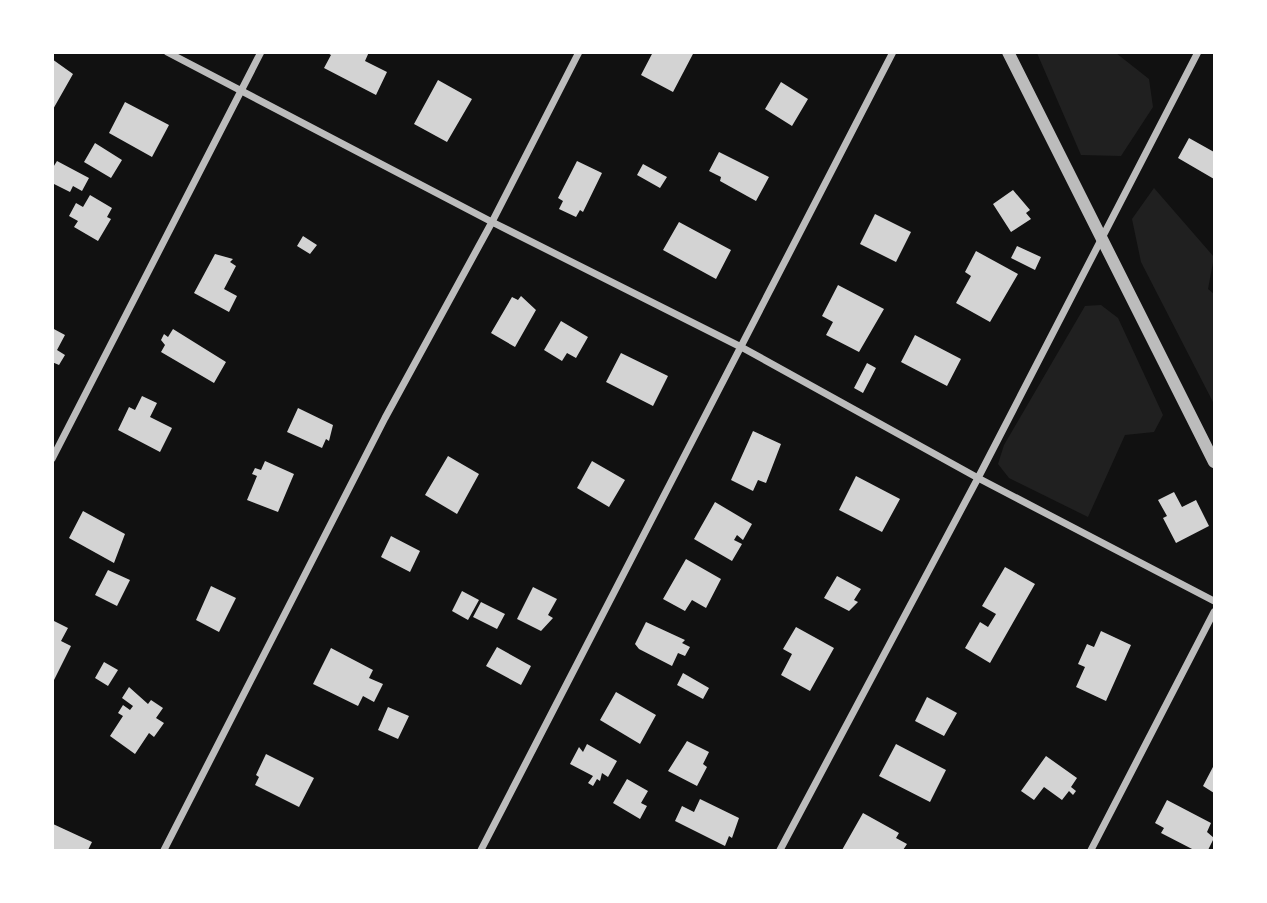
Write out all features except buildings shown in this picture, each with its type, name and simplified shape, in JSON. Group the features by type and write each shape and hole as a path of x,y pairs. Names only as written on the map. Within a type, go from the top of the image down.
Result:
{"street":[{"path":"167,52 492,222 743,348 978,478 1214,601"},
{"path":"52,459 261,52"},
{"path":"164,850 386,418 492,222 579,52"},
{"path":"481,850 743,348 893,52"},
{"path":"1008,52 1214,462"},
{"path":"780,850 978,478 1198,52"},
{"path":"1091,850 1214,612"}],"shaded area":[{"path":"1037,53 1116,53 1149,79 1153,107 1121,156 1081,155"},
{"path":"1154,188 1214,257 1208,289 1214,294 1214,404 1141,262 1132,219"},
{"path":"1101,305 1118,318 1163,415 1154,432 1125,435 1088,517 1009,478 998,464 1004,445 1085,306"}]}
